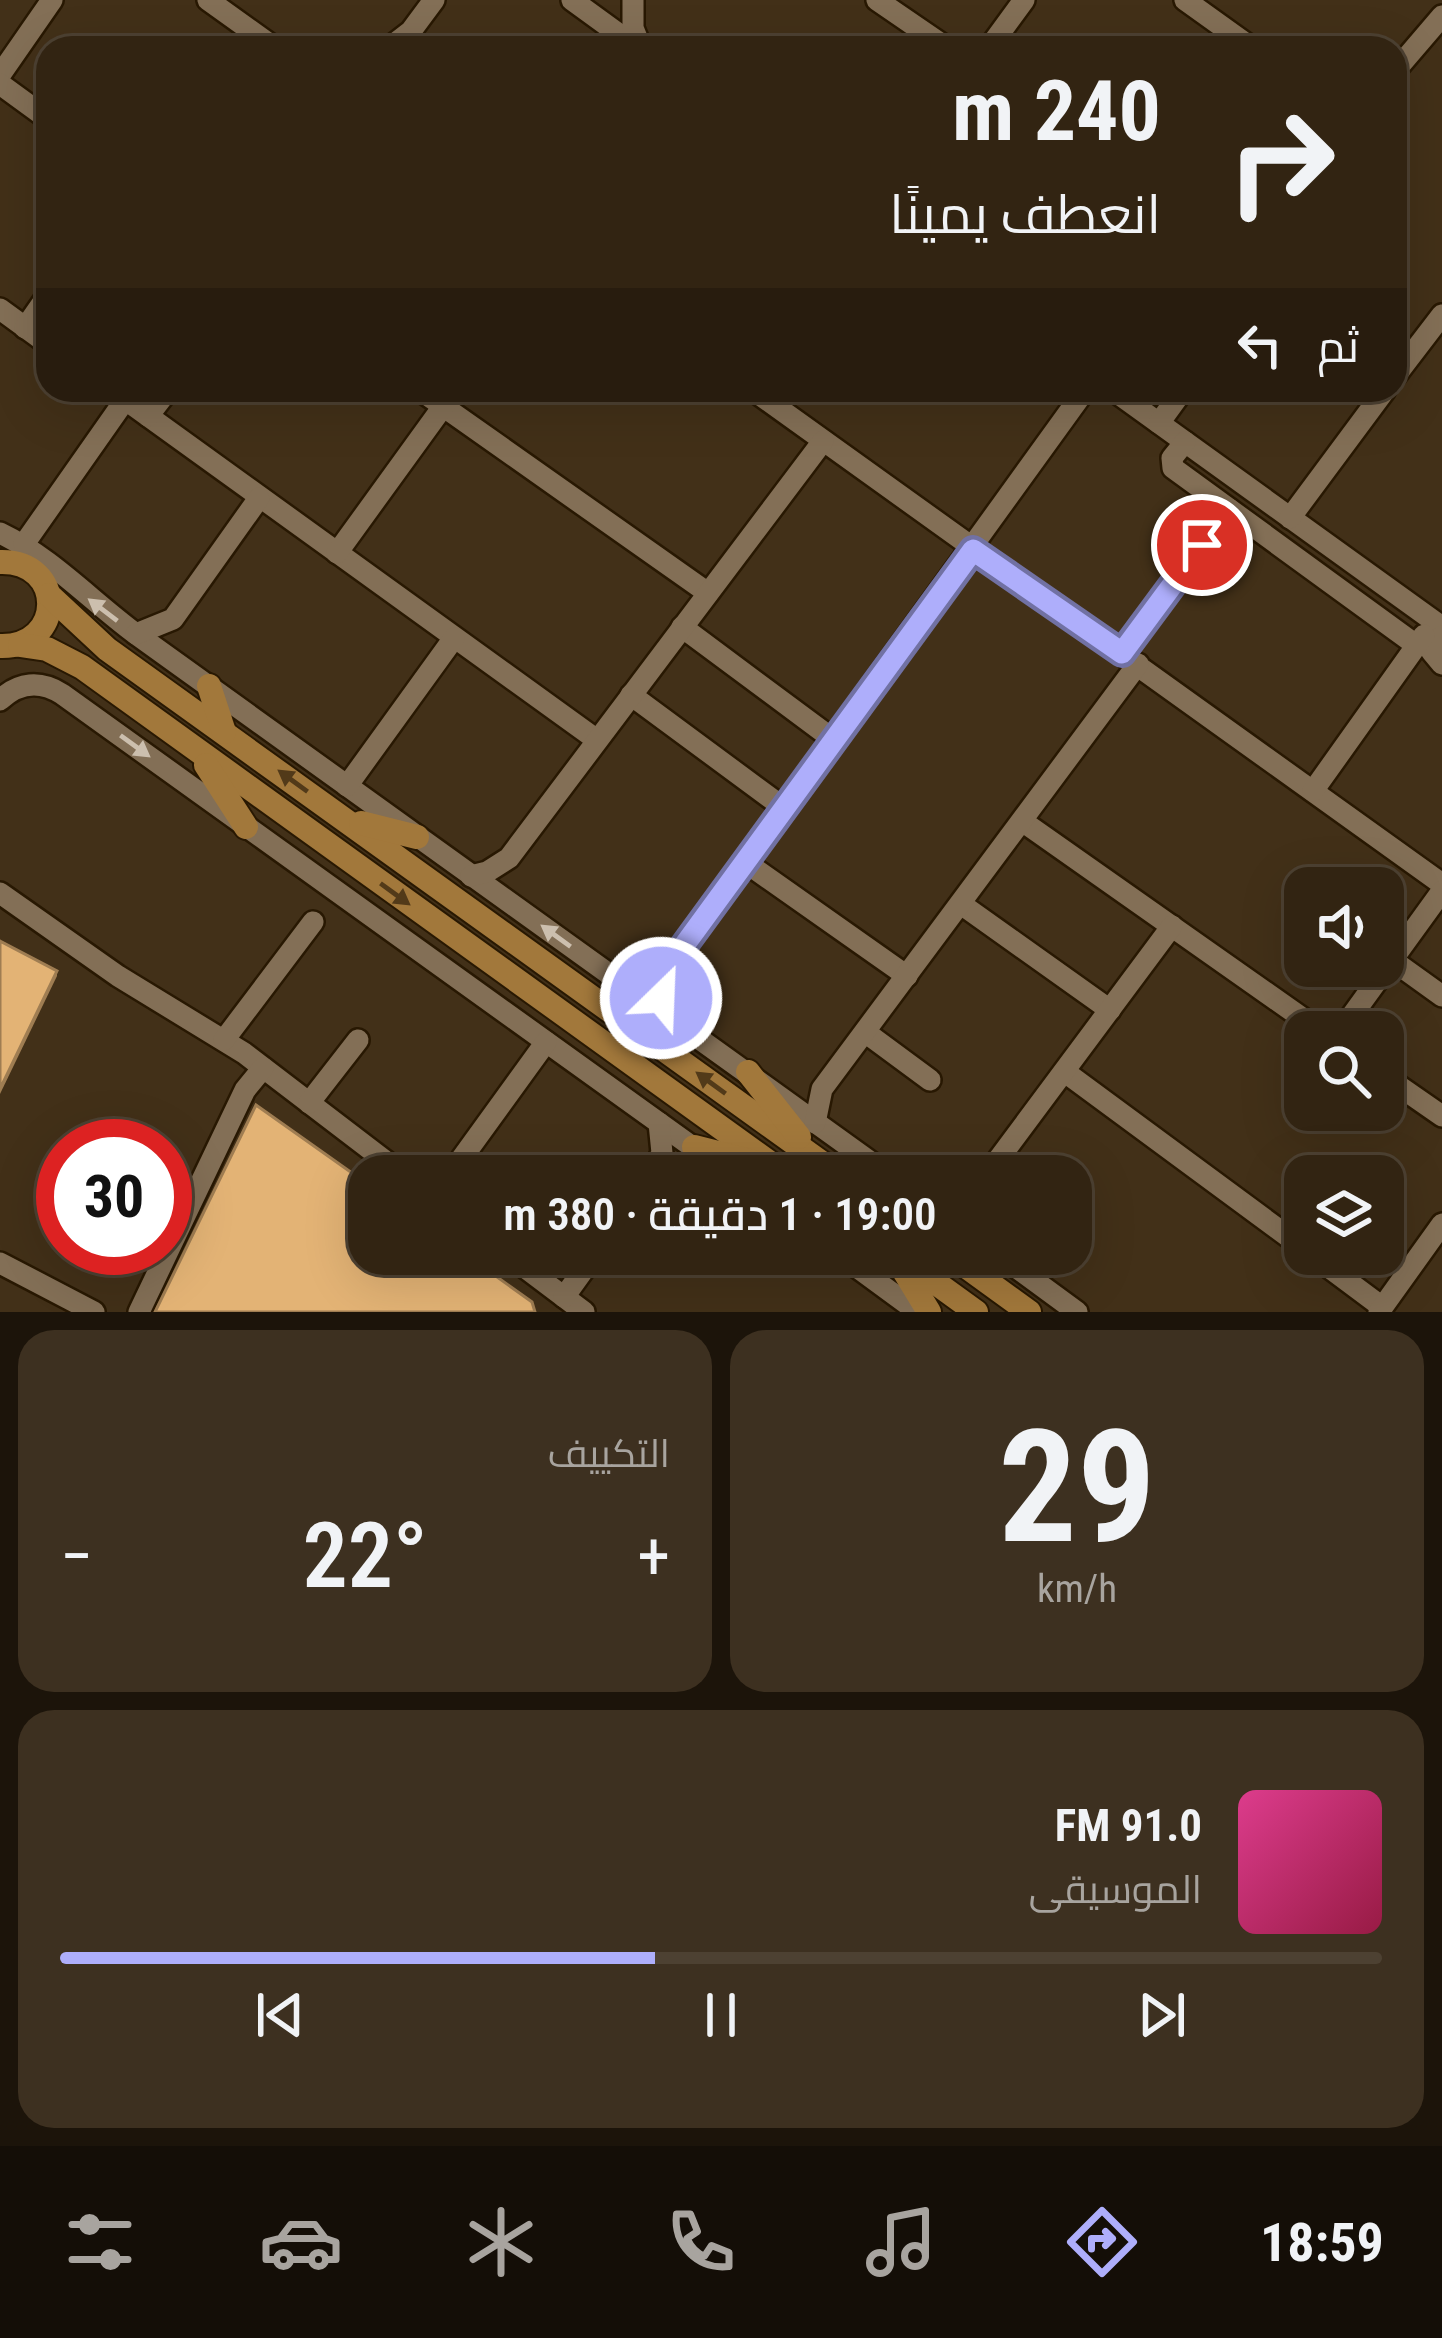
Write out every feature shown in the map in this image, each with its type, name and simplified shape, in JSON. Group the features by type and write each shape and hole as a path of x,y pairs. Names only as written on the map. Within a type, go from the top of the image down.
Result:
{"main road":[{"path":"1,562 37,573 49,595 94,639 811,1155"},
{"path":"8,650 32,639 46,620 49,595"},
{"path":"8,650 46,649 70,660 758,1155"},
{"path":"209,686 224,732"},
{"path":"199,753 246,827"},
{"path":"346,820 416,837"},
{"path":"748,1072 813,1155"},
{"path":"694,1147 722,1155"},
{"path":"907,1275 929,1312"},
{"path":"924,1275 976,1312"},
{"path":"978,1275 1029,1312"}],"street":[{"path":"36,109 0,80 52,0"},
{"path":"404,36 434,0"},
{"path":"574,2 609,0"},
{"path":"609,27 630,0"},
{"path":"630,0 635,36"},
{"path":"998,36 1024,0"},
{"path":"1185,0 1212,8 1240,36"},
{"path":"217,2 260,36"},
{"path":"574,2 622,36"},
{"path":"891,4 932,36"},
{"path":"1407,57 1442,16"},
{"path":"0,309 36,335"},
{"path":"26,328 36,313"},
{"path":"1407,360 1442,315"},
{"path":"24,544 115,402"},
{"path":"129,402 597,740"},
{"path":"148,416 159,402"},
{"path":"338,553 446,402"},
{"path":"454,402 708,592"},
{"path":"769,402 1442,887 1404,942"},
{"path":"630,990 646,987 664,973 1077,402"},
{"path":"1130,402 1439,628"},
{"path":"1160,423 1175,402"},
{"path":"1290,518 1376,402"},
{"path":"471,876 509,858 823,441"},
{"path":"1185,442 1172,458 1173,468 1416,645"},
{"path":"136,634 173,619 259,498"},
{"path":"815,1123 822,1089 1022,821 1229,509"},
{"path":"0,533 24,544 136,634 860,1155"},
{"path":"1297,558 1314,536"},
{"path":"171,659 173,619"},
{"path":"682,627 834,740"},
{"path":"1313,790 1416,645 1439,628"},
{"path":"1439,628 1432,652 1442,664"},
{"path":"347,785 454,638"},
{"path":"0,700 23,685 53,688 705,1155"},
{"path":"632,694 784,808"},
{"path":"1022,821 1292,1011"},
{"path":"508,902 509,858"},
{"path":"745,862 907,976"},
{"path":"0,893 118,976 224,1040 377,1155"},
{"path":"961,904 1110,1010"},
{"path":"224,1040 313,922"},
{"path":"1002,1155 1172,926"},
{"path":"1404,969 1442,996"},
{"path":"664,973 664,1014"},
{"path":"865,1032 930,1080"},
{"path":"308,1103 358,1040"},
{"path":"464,1155 546,1042"},
{"path":"140,1312 248,1084 262,1068"},
{"path":"1065,1072 1284,1234"},
{"path":"790,1105 822,1089"},
{"path":"1404,1090 1442,1116"},
{"path":"658,1123 663,1145 659,1155"},
{"path":"673,1155 694,1147"},
{"path":"1337,1275 1381,1309 1442,1224"},
{"path":"0,1263 94,1312"},
{"path":"535,1275 584,1312"},
{"path":"564,1297 580,1275"},
{"path":"868,1275 918,1312"},
{"path":"1027,1275 1078,1312"}],"building":[{"path":"0,941 57,971 0,1089"},
{"path":"256,1105 348,1170 348,1275 494,1275 532,1302 535,1312 155,1312 173,1275 192,1275 192,1236"}],"route":[{"path":"661,998 664,973 973,550 1122,653 1202,545"}]}
